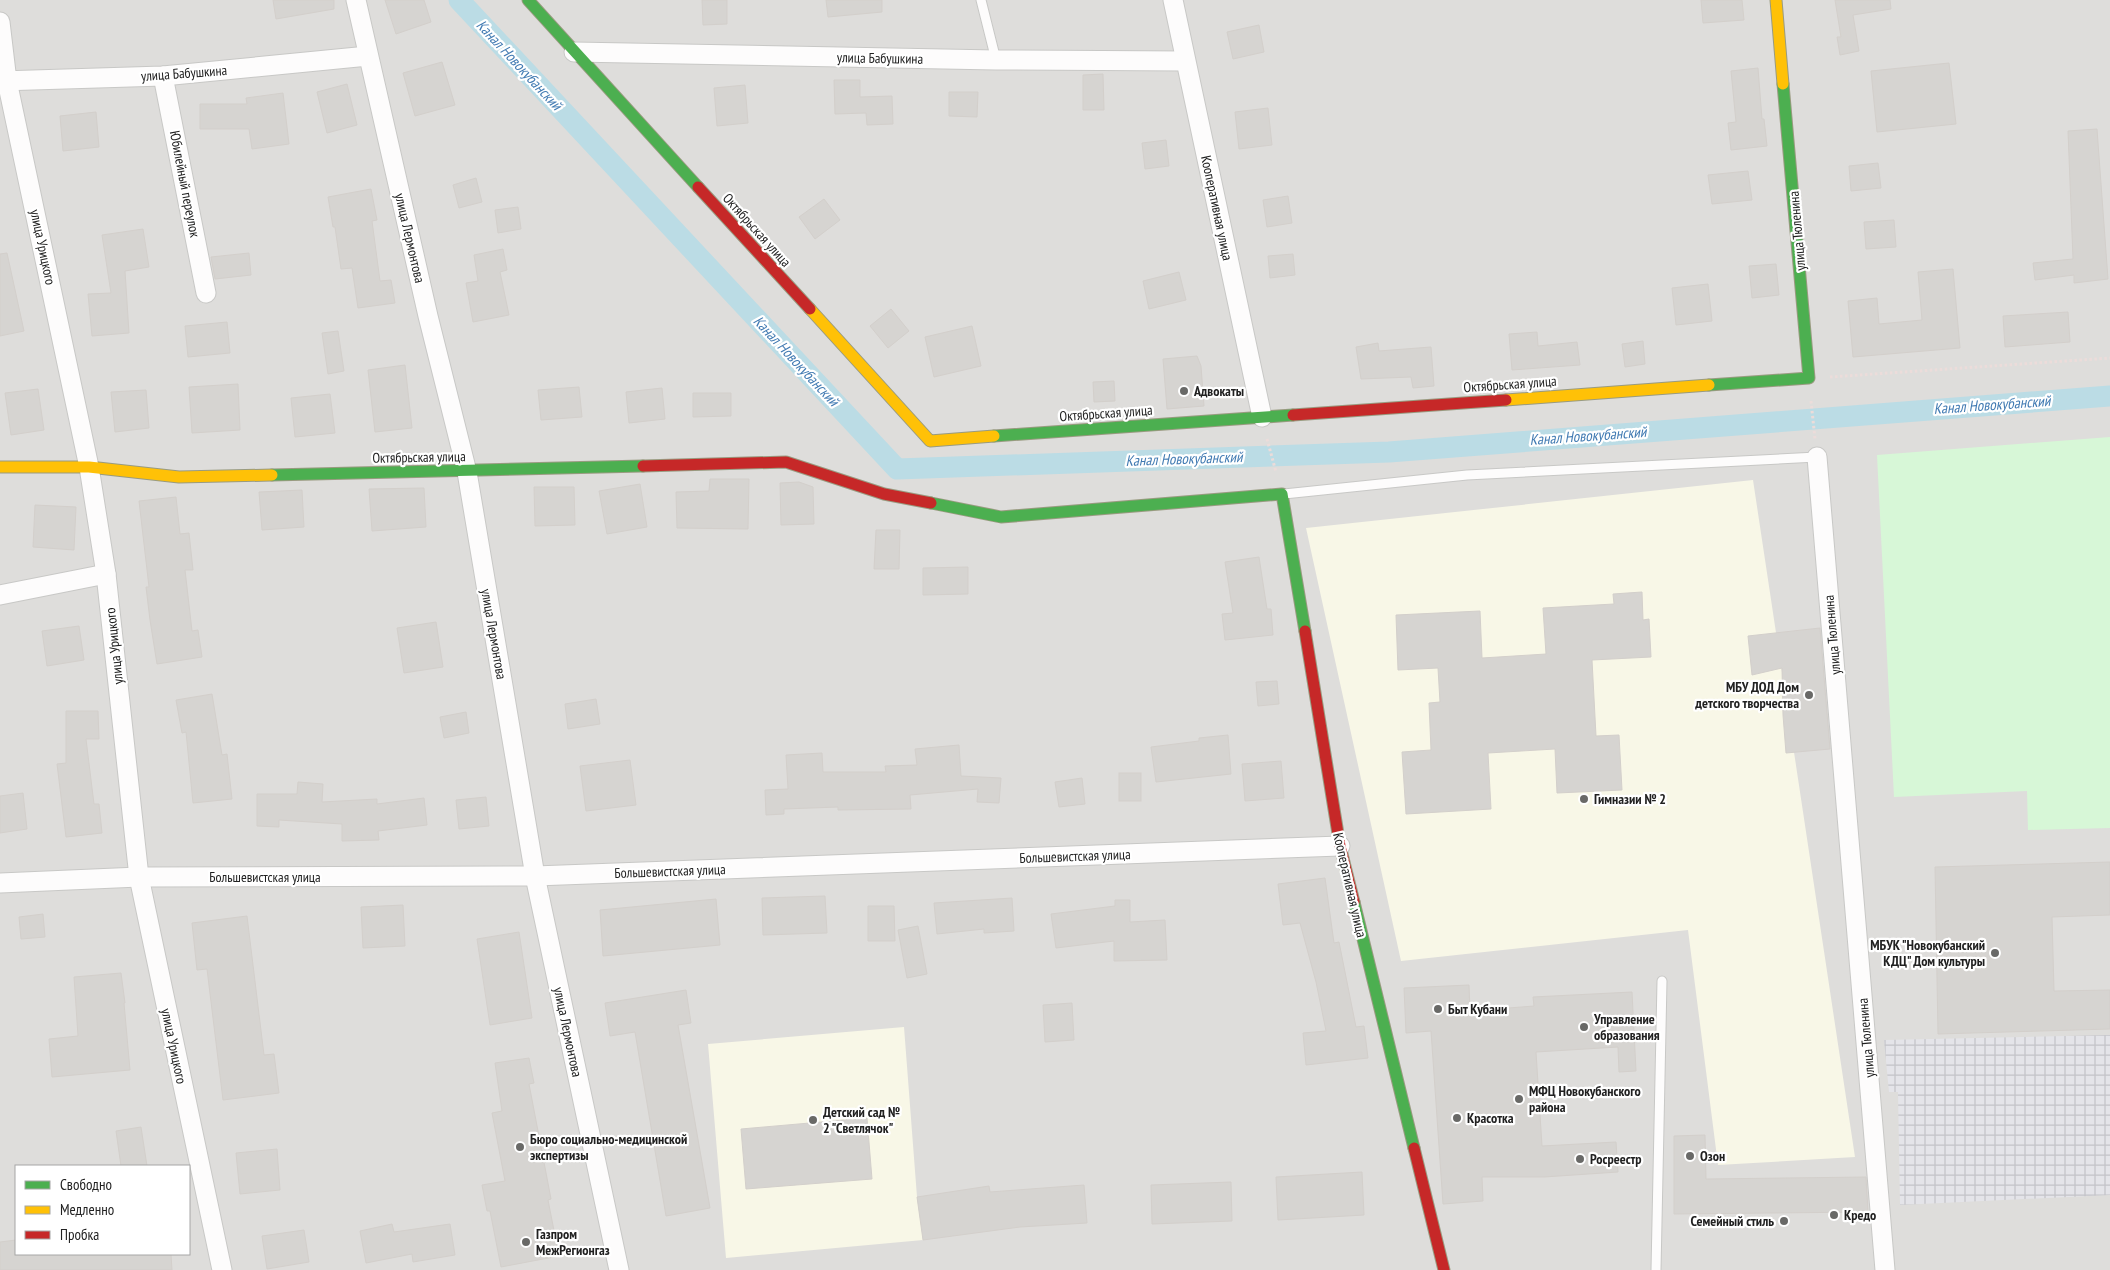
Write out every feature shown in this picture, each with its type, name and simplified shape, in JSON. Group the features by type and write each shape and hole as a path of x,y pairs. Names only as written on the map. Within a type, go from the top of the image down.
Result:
{"street":[{"name":"улица Лермонтова","path":"356,0 428,316 467,472 535,876 619,1270"},
{"path":"528,0 574,52"},
{"name":"Кооперативная улица","path":"1173,0 1262,417"},
{"name":"улица Тюленина","path":"1776,0 1809,378"},
{"name":"улица Урицкого","path":"0,22 4,81 89,467 106,574 139,877 222,1270"},
{"name":"улица Бабушкина","path":"574,52 996,60 1185,61"},
{"name":"Октябрьская улица","path":"574,52 930,441 1809,378"},
{"name":"улица Бабушкина","path":"4,81 163,76 368,56"},
{"name":"Юбилейный переулок","path":"163,76 206,293"},
{"name":"улица Тюленина","path":"1817,458 1885,1270"},
{"name":"Октябрьская улица","path":"0,467 89,467 179,477 467,472 786,462 884,494 1001,517 1282,494"},
{"name":"Кооперативная улица","path":"1282,494 1340,846 1444,1270"},
{"path":"0,595 106,574"},
{"name":"Большевистская улица","path":"0,883 139,877 535,876 1340,846"}],"lane":[{"path":"981,0 996,60"},
{"path":"1282,494 1467,476 1817,458"},
{"path":"1656,1270 1662,981"}],"path":[{"path":"1817,458 1809,378 2110,358"},
{"path":"1262,417 1282,494"}],"shaded area":[{"path":"0,0 2110,0 2110,1270 0,1270"},
{"name":"Гимназии № 2","path":"1753,480 1855,1157 1718,1165 1688,930 1401,961 1306,528"},
{"name":"Детский сад № 2 \"Светлячок\"","path":"904,1027 917,1197 923,1240 726,1258 708,1044"},
{"path":"2110,1035 2110,1195 1900,1205 1898,1092 1889,1092 1884,1040"}],"green space":[{"path":"2110,437 2110,828 2028,830 2027,791 1894,797 1877,455"}],"building":[{"path":"273,0 334,0 334,9 276,19"},
{"path":"385,0 424,0 431,22 396,34"},
{"path":"702,0 727,0 727,24 703,25"},
{"path":"826,0 882,0 882,12 828,17"},
{"path":"1701,0 1742,0 1744,20 1703,23"},
{"path":"1835,0 1890,0 1891,9 1853,15 1859,51 1840,55 1837,37 1841,37"},
{"path":"1259,25 1264,52 1233,59 1227,32"},
{"path":"442,62 455,105 415,116 403,73"},
{"path":"1949,63 1956,124 1877,132 1871,71"},
{"path":"1758,68 1762,119 1764,119 1767,146 1731,150 1728,123 1736,122 1731,71"},
{"path":"1103,74 1104,110 1083,110 1083,75"},
{"path":"834,80 860,80 860,97 892,96 893,124 867,125 866,113 835,114"},
{"path":"347,84 357,125 327,133 317,92"},
{"path":"745,85 748,123 717,126 714,88"},
{"path":"949,92 978,92 977,117 949,116"},
{"path":"283,93 289,144 252,149 249,129 200,129 200,104 247,104 246,98"},
{"path":"1268,108 1272,145 1239,149 1235,112"},
{"path":"96,112 99,147 63,151 60,116"},
{"path":"2097,129 2108,279 2074,283 2074,275 2035,280 2033,263 2073,259 2068,131"},
{"path":"1166,140 1169,166 1145,169 1142,143"},
{"path":"1878,163 1881,188 1851,191 1849,166"},
{"path":"1748,171 1752,200 1712,204 1708,175"},
{"path":"476,178 482,202 459,208 453,185"},
{"path":"371,189 377,220 372,221 380,281 391,280 395,303 358,308 352,268 341,269 335,227 333,227 328,197"},
{"path":"1288,196 1292,223 1267,227 1263,200"},
{"path":"824,199 840,220 815,239 799,217"},
{"path":"518,207 521,229 498,233 495,210"},
{"path":"1894,220 1896,247 1866,249 1864,222"},
{"path":"143,229 149,267 125,271 129,333 92,336 88,294 111,293 102,235"},
{"path":"503,249 507,270 500,272 509,315 473,322 466,283 478,281 474,255"},
{"path":"7,253 24,331 0,336 0,254"},
{"path":"249,253 251,275 215,279 211,257"},
{"path":"1293,254 1295,275 1270,278 1268,256"},
{"path":"1776,264 1779,295 1752,298 1749,266"},
{"path":"1953,269 1960,348 1853,357 1848,301 1877,298 1879,324 1922,320 1918,272"},
{"path":"1179,272 1186,300 1149,309 1143,281"},
{"path":"1708,284 1712,321 1676,325 1672,288"},
{"path":"891,309 909,331 888,348 870,326"},
{"path":"2068,312 2070,342 2005,347 2003,316"},
{"path":"227,322 230,353 188,357 185,326"},
{"path":"972,326 981,366 934,377 925,337"},
{"path":"338,331 344,371 328,374 322,333"},
{"path":"1537,332 1538,346 1577,342 1580,365 1512,370 1509,334"},
{"path":"1643,341 1645,364 1625,367 1622,344"},
{"path":"1378,343 1379,351 1431,347 1434,386 1413,388 1411,377 1361,379 1356,347"},
{"name":"Адвокаты","path":"1197,356 1201,366 1204,406 1167,409 1163,359"},
{"path":"405,365 412,428 375,432 368,370"},
{"path":"1114,381 1115,401 1094,402 1093,382"},
{"path":"238,384 240,430 192,433 189,387"},
{"path":"579,387 582,417 541,420 538,390"},
{"path":"662,388 665,419 629,423 626,392"},
{"path":"38,389 44,430 11,435 5,393"},
{"path":"146,390 149,428 115,432 111,392"},
{"path":"693,393 731,393 731,416 693,417"},
{"path":"330,394 335,433 295,437 291,398"},
{"path":"710,479 749,479 748,529 677,528 676,492 709,491"},
{"path":"799,482 813,487 814,524 781,525 780,483"},
{"path":"640,484 647,527 607,534 599,491"},
{"path":"534,487 574,487 575,525 535,526"},
{"path":"424,488 426,527 372,531 369,489"},
{"path":"302,490 304,527 262,530 259,492"},
{"path":"176,497 180,534 189,533 193,570 185,570 192,631 198,630 202,657 157,664 146,587 149,587 139,501"},
{"path":"35,505 76,507 74,550 33,547"},
{"path":"876,530 900,530 899,569 874,569"},
{"path":"1259,557 1267,609 1271,609 1273,635 1225,640 1222,614 1233,613 1225,562"},
{"path":"968,567 968,594 923,595 923,568"},
{"path":"1642,592 1643,620 1649,619 1651,657 1592,660 1596,736 1619,735 1622,790 1557,793 1555,749 1488,753 1491,809 1406,814 1402,752 1431,750 1429,703 1440,702 1438,668 1398,670 1396,615 1480,611 1482,658 1546,654 1543,608 1614,604 1613,594"},
{"path":"436,622 443,667 404,673 397,628"},
{"path":"79,626 84,660 47,666 42,631"},
{"name":"МБУ ДОД Дом детского творчества","path":"1820,628 1830,749 1786,753 1782,668 1752,675 1748,636"},
{"path":"1277,681 1279,704 1258,706 1256,682"},
{"path":"212,694 222,755 227,754 232,799 193,803 186,732 182,733 176,700"},
{"path":"596,699 600,724 568,729 565,704"},
{"path":"66,711 98,711 99,739 86,739 94,804 99,804 102,833 66,837 57,764 66,763"},
{"path":"466,712 469,733 444,738 440,717"},
{"path":"1228,735 1231,774 1156,782 1151,747 1199,741 1199,738"},
{"path":"959,745 961,776 1001,778 999,803 977,802 978,789 910,795 911,809 838,810 838,807 784,809 784,814 766,815 765,790 788,789 786,755 822,753 823,772 886,772 885,766 917,765 915,749"},
{"path":"630,760 636,805 586,811 580,766"},
{"path":"1281,761 1284,798 1245,801 1242,764"},
{"path":"1119,773 1141,773 1141,801 1119,801"},
{"path":"1082,778 1085,804 1059,807 1055,782"},
{"path":"298,782 323,784 322,802 377,799 377,804 424,798 427,825 378,831 379,840 342,841 342,824 279,820 279,827 257,826 257,794 297,794"},
{"path":"23,793 27,829 0,833 0,796"},
{"path":"486,797 489,826 459,829 456,800"},
{"name":"МБУК \"Новокубанский КДЦ\" Дом культуры","path":"2110,862 2110,915 2052,917 2054,991 2110,990 2110,1029 1938,1034 1935,867"},
{"path":"1325,878 1334,943 1339,942 1356,1027 1364,1026 1368,1058 1306,1065 1303,1033 1326,1031 1316,982 1300,923 1283,925 1278,884"},
{"path":"825,896 827,933 763,935 762,898"},
{"path":"1012,898 1014,931 984,933 984,929 937,934 934,903"},
{"path":"716,899 720,945 603,956 600,910"},
{"path":"1115,900 1130,900 1130,922 1165,920 1167,960 1114,961 1114,941 1056,948 1051,914 1115,906"},
{"path":"403,905 405,946 363,948 361,907"},
{"path":"868,906 894,906 895,941 868,941"},
{"path":"43,914 45,937 21,939 19,917"},
{"path":"247,916 264,1055 274,1054 279,1093 223,1100 207,969 197,970 192,923"},
{"path":"918,926 927,974 907,978 898,930"},
{"path":"519,932 532,1018 490,1025 477,939"},
{"path":"121,973 130,1070 52,1077 49,1039 78,1036 74,977"},
{"path":"1469,985 1470,1011 1534,1006 1533,997 1632,992 1636,1071 1619,1072 1618,1047 1536,1052 1542,1146 1616,1142 1618,1172 1544,1177 1482,1177 1483,1201 1443,1204 1431,1031 1406,1033 1404,988"},
{"path":"686,990 691,1023 678,1025 710,1208 666,1216 635,1032 610,1036 605,1003"},
{"path":"1072,1003 1074,1040 1045,1042 1043,1005"},
{"path":"529,1058 534,1083 529,1084 551,1199 548,1200 559,1256 501,1267 490,1211 487,1211 482,1185 505,1181 492,1113 502,1111 495,1063"},
{"path":"867,1118 872,1179 746,1189 741,1129"},
{"path":"141,1127 147,1165 121,1165 116,1131"},
{"name":"Озон","path":"1705,1135 1706,1179 1866,1177 1868,1212 1674,1214 1674,1136"},
{"path":"277,1149 280,1190 240,1194 236,1153"},
{"path":"1362,1172 1364,1215 1278,1220 1276,1177"},
{"path":"1231,1182 1232,1221 1152,1224 1151,1185"},
{"path":"1084,1185 1087,1223 1020,1227 923,1240 917,1197 989,1186 990,1192"},
{"path":"392,1224 394,1232 450,1224 455,1255 413,1262 412,1254 366,1263 360,1231"},
{"path":"304,1230 309,1262 267,1269 262,1236"},
{"path":"15,1240 15,1255 171,1255 172,1270 0,1270 0,1242"}],"waterway":[{"name":"Канал Новокубанский","path":"459,0 897,469 1389,452 2110,396"}],"traffic: fast":[{"path":"528,0 698,187"},
{"path":"1709,385 1809,378 1783,84"},
{"path":"994,436 1293,415"},
{"path":"272,475 643,466"},
{"path":"931,503 1001,517 1282,494 1305,631"},
{"path":"1354,902 1414,1148"}],"traffic: slow":[{"path":"1776,0 1783,84"},
{"path":"810,309 930,441 994,436"},
{"path":"1506,400 1709,385"},
{"path":"0,467 89,467 179,477 272,475"}],"traffic: jam":[{"path":"698,187 810,309"},
{"path":"1293,415 1506,400"},
{"path":"643,466 786,462 884,494 931,503"},
{"path":"1305,631 1340,846 1354,902"},
{"path":"1414,1148 1444,1270"}],"place":[{"name":"Адвокаты","path":"1184,391"},
{"name":"МБУ ДОД Дом детского творчества","path":"1809,695"},
{"name":"Гимназии № 2","path":"1584,799"},
{"name":"МБУК \"Новокубанский КДЦ\" Дом культуры","path":"1995,953"},
{"name":"Быт Кубани","path":"1438,1009"},
{"name":"Управление образования","path":"1584,1027"},
{"name":"МФЦ Новокубанского района","path":"1519,1099"},
{"name":"Красотка","path":"1457,1118"},
{"name":"Детский сад № 2 \"Светлячок\"","path":"813,1120"},
{"name":"Бюро социально-медицинской экспертизы","path":"520,1147"},
{"name":"Озон","path":"1690,1156"},
{"name":"Росреестр","path":"1580,1159"},
{"name":"Кредо","path":"1834,1215"},
{"name":"Семейный стиль","path":"1784,1221"},
{"name":"Газпром МежРегионгаз","path":"526,1242"}]}
